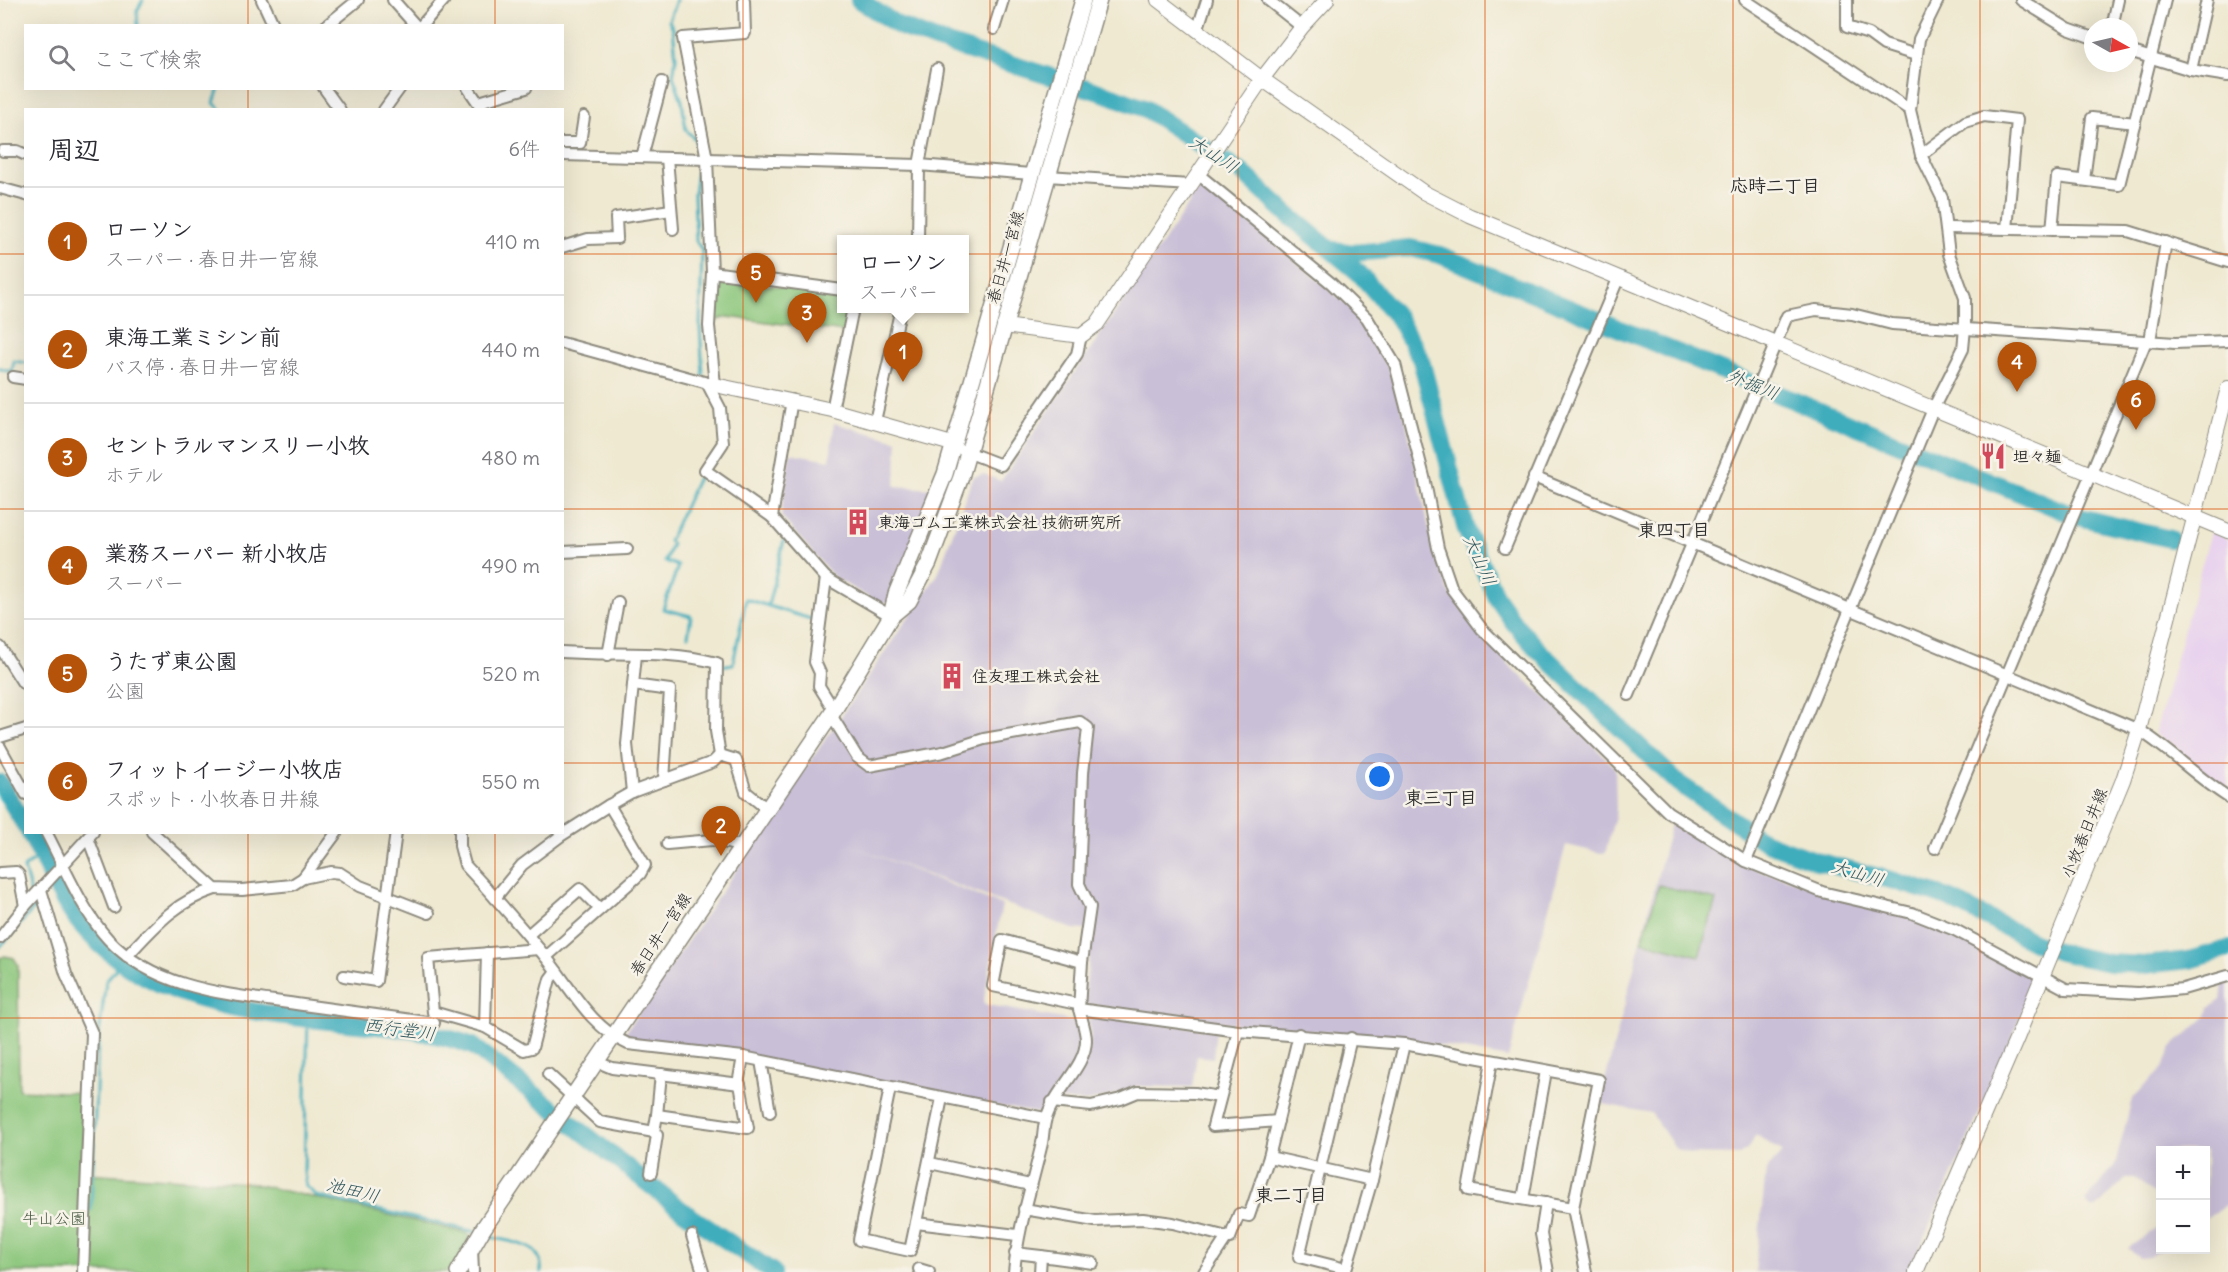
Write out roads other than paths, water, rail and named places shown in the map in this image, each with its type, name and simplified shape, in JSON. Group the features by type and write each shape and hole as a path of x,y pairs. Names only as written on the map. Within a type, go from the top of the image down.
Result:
{"main road":[{"name":"春日井一宮線","path":"458,1272 476,1240 595,1061 833,712 891,616 896,594 945,474 952,444 1039,175 1065,113 1083,0"},
{"name":"春日井一宮線","path":"891,616 909,602 929,563 950,511 1004,326 1039,175 1050,108 1099,0"}],"street":[{"path":"262,0 273,24"},
{"path":"328,24 358,0"},
{"path":"393,0 414,24"},
{"path":"423,24 444,0"},
{"path":"744,0 745,33 683,38 707,159 712,272 709,326 711,384 720,408 723,443 705,470 772,517 826,578 891,616"},
{"path":"994,29 1003,0"},
{"path":"1158,0 1262,79 1423,192 1470,216 1775,345 2228,531"},
{"path":"1197,31 1207,0"},
{"path":"1268,0 1302,27"},
{"path":"564,344 711,384 792,400 875,421 952,444 968,454 1001,465 1077,354 1081,336 1097,324 1262,79 1302,27 1327,0"},
{"path":"1745,0 1910,110"},
{"path":"1847,0 1847,27 1869,34 1884,45 1916,55"},
{"path":"1746,861 1933,409 1963,349 1965,298 1949,254 1942,198 1921,155 1910,110 1919,39 1938,0"},
{"path":"2021,0 2068,29 2084,35"},
{"path":"2114,18 2118,0"},
{"path":"2052,230 2057,177 2119,185 2152,60 2165,0"},
{"path":"2191,70 2207,0"},
{"path":"2138,55 2191,70 2228,76"},
{"path":"918,235 918,165 937,69"},
{"path":"642,157 662,82"},
{"path":"325,90 339,108"},
{"path":"385,108 399,90"},
{"path":"469,90 481,106 521,90"},
{"path":"1921,155 1965,122 1984,116 2017,120 2007,229"},
{"path":"564,143 580,143 584,117"},
{"path":"2084,180 2092,118 2135,123"},
{"path":"3,151 17,151 24,154"},
{"path":"564,155 918,165 1039,175 1196,176 1331,283 1367,318 1395,364 1424,477 1438,548 1452,589 1482,629 1668,812 1746,861 1822,892 1912,913 1955,930 2066,989 2115,994 2182,989 2228,976"},
{"path":"667,158 673,229"},
{"path":"1,192 24,195"},
{"path":"564,246 588,239 618,238 616,218 671,210"},
{"path":"1947,228 2128,231 2228,262"},
{"path":"1935,848 2148,341 2166,242"},
{"path":"712,272 837,289"},
{"path":"1504,548 1618,279"},
{"path":"1629,695 1787,316 1816,310 1852,314 1892,324 1965,327 2148,341 2228,341"},
{"path":"832,410 852,313"},
{"path":"875,421 901,313"},
{"path":"1004,326 1081,336"},
{"path":"13,376 24,379"},
{"name":"小牧春日井線","path":"1916,1272 2043,976 2123,780 2139,730 2228,388"},
{"path":"772,517 792,400"},
{"path":"1534,477 2139,730 2171,750 2200,779 2228,797"},
{"path":"564,552 627,549"},
{"path":"826,578 815,662 820,673 819,686 857,757 869,766 943,752 984,740 1080,722 1088,728 1083,773 1079,884 1090,908 1078,1006 1086,1038 1085,1052 1075,1071 1062,1084 1045,1118 1043,1141 1017,1235 1014,1272"},
{"path":"608,655 618,602"},
{"path":"0,647 23,683"},
{"path":"564,652 608,655 658,653 717,663 716,731 720,755"},
{"path":"632,792 627,744 636,655"},
{"path":"633,685 670,690 664,780"},
{"path":"0,737 24,730"},
{"path":"0,747 24,790"},
{"path":"564,834 632,792 713,762 720,755"},
{"path":"720,755 736,760 746,792 767,809"},
{"path":"556,970 550,979 532,1048 524,1050 485,1027 433,1012 428,958 543,953 600,909 640,874 645,865 609,805"},
{"path":"47,834 92,917 108,939 127,956 167,978 199,988 434,1023"},
{"path":"155,834 215,889"},
{"path":"303,878 336,834"},
{"path":"344,976 376,981 396,834"},
{"path":"459,834 465,865 528,935 580,1003 612,1037 628,1044 743,1057 1045,1118"},
{"path":"495,898 522,865 564,834"},
{"path":"0,938 25,906 91,835 114,907"},
{"path":"667,844 712,840 742,846"},
{"path":"0,873 16,872 19,875 25,906"},
{"path":"127,956 177,906 193,896 215,889 272,888 292,885 303,878 331,872 340,873 350,881 429,913"},
{"path":"528,935 580,889 600,909"},
{"path":"40,890 66,974 92,1033 83,1272"},
{"path":"1082,962 1002,940 993,986 1078,1006 1238,1031 1351,1038 1404,1044 1599,1080 1573,1208 1586,1272"},
{"path":"485,1027 487,954"},
{"path":"1238,1031 1213,1126 1278,1121"},
{"path":"1204,1272 1227,1237 1230,1238 1239,1214 1249,1216 1269,1157 1299,1034"},
{"path":"1351,1038 1299,1257 1346,1269 1371,1180 1404,1044"},
{"path":"657,1115 748,1128 738,1084 743,1057"},
{"path":"595,1061 612,1068 738,1084"},
{"path":"761,1061 770,1112"},
{"path":"1492,1061 1468,1190 1573,1208"},
{"path":"1523,1199 1546,1071"},
{"path":"548,1074 571,1098 600,1122 654,1132"},
{"path":"651,1173 657,1135 654,1132 661,1074"},
{"path":"890,1088 859,1240 910,1251 942,1098"},
{"path":"1052,1102 1091,1106 1121,1099 1138,1092 1195,1093 1220,1097"},
{"path":"1269,1157 1371,1180"},
{"path":"930,1163 1030,1185"},
{"path":"1546,1203 1540,1234 1548,1272"},
{"path":"1024,1209 1095,1221 1143,1219 1173,1222 1227,1237"},
{"path":"916,1222 1017,1235"},
{"path":"692,1236 703,1272"},
{"path":"473,1272 476,1240"},
{"path":"1015,1253 1093,1263"},
{"path":"1040,1272 1041,1256"}],"waterway":[{"path":"138,24 137,11 143,0"},
{"path":"676,0 669,21 673,28 676,58 673,76 682,101 686,130 695,139 699,155 694,195 696,241 702,250 700,327 703,375"},
{"name":"大山川","path":"859,0 899,26 938,41 1146,109 1243,173 1287,214 1359,273 1398,318 1421,360 1466,530 1496,597 1514,623 1536,648 1678,783 1765,842 1820,862 1895,881 1948,898 2036,943 2059,952 2109,963 2145,965 2189,960 2228,949"},
{"path":"218,90 214,103 219,108"},
{"name":"外掘川","path":"1334,250 1353,253 1410,248 1440,255 2075,516 2170,539"},
{"path":"0,369 12,372 14,361 24,363"},
{"path":"688,636 691,616 663,609 678,566 665,561 672,544 669,541 701,471"},
{"path":"768,606 784,540"},
{"path":"720,666 733,664 746,599 817,621"},
{"name":"西行堂川","path":"0,783 24,824"},
{"name":"西行堂川","path":"30,834 57,889 77,920 105,949 136,971 169,988 205,1001 280,1015 416,1031 473,1046 683,1211 773,1272"},
{"path":"31,894 24,868 41,854"},
{"path":"0,947 35,907 33,900"},
{"path":"91,1210 98,1042 106,981 121,962"},
{"name":"池田川","path":"308,1019 304,1172 306,1186 316,1196 476,1232"},
{"name":"池田川","path":"485,1235 531,1249 537,1254 541,1272"}],"place":[{"name":"うたず東公園","path":"756,303"},
{"name":"セントラルマンスリー小牧","path":"807,343"},
{"name":"ローソン","path":"903,382"},
{"name":"業務スーパー 新小牧店","path":"2017,392"},
{"name":"フィットイージー小牧店","path":"2136,430"},
{"name":"坦々麺","path":"1993,456"},
{"name":"東海ゴム工業株式会社 技術研究所","path":"858,522"},
{"name":"住友理工株式会社","path":"952,676"},
{"name":"東海工業ミシン前","path":"721,856"}],"district":[{"name":"応時二丁目","path":"1775,185"},
{"name":"東四丁目","path":"1674,529"},
{"name":"東三丁目","path":"1441,797"},
{"name":"東二丁目","path":"1291,1194"}],"park label":[{"name":"牛山公園","path":"54,1218"}]}
